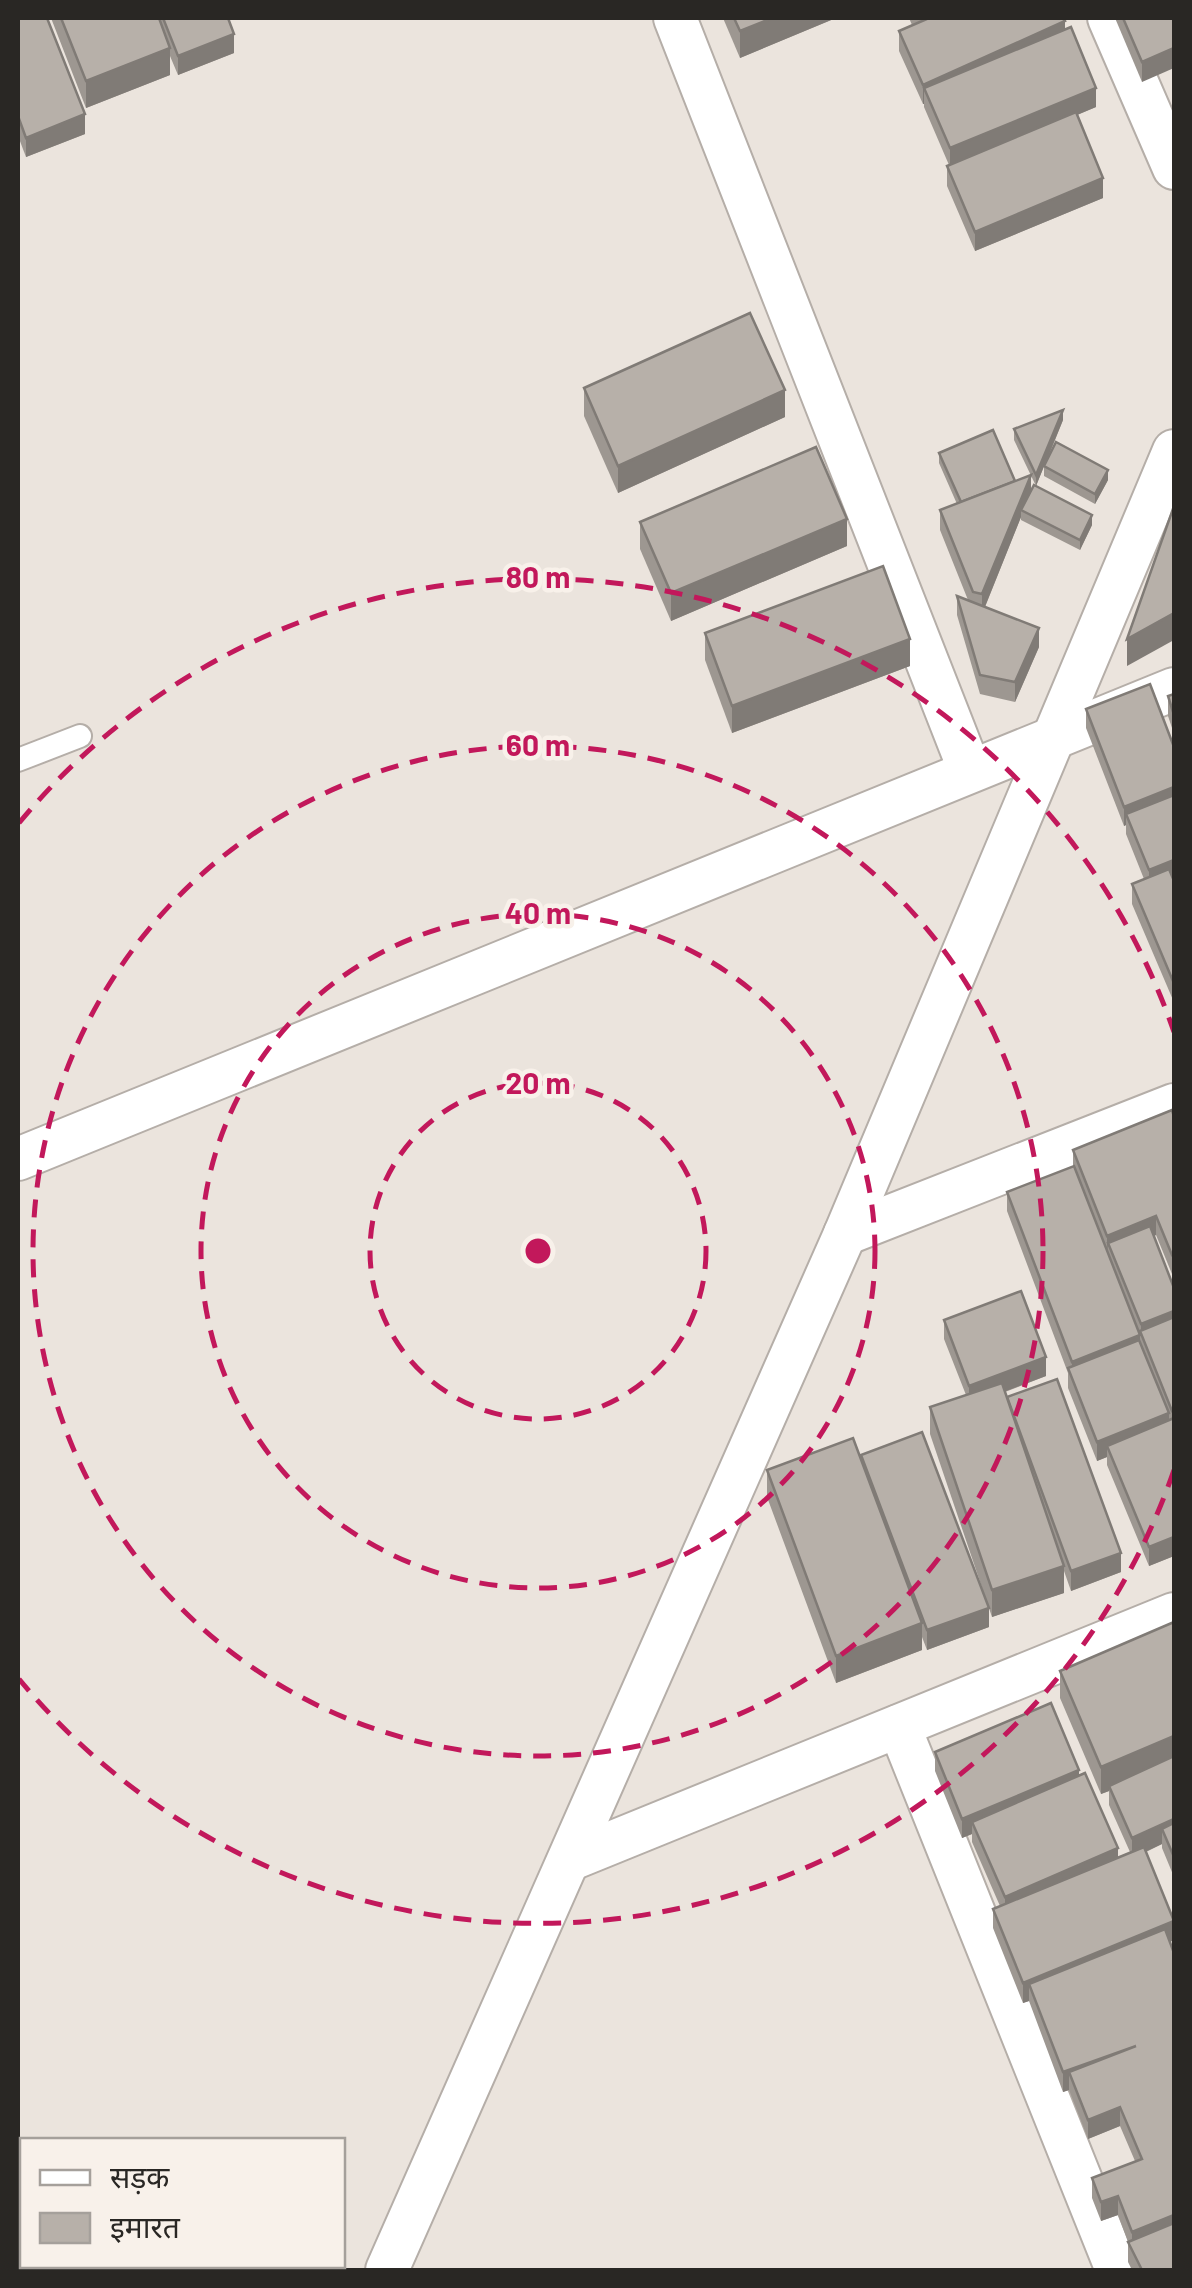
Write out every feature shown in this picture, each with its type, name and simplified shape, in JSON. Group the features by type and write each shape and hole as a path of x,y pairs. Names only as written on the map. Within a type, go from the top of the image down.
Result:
{"street":[{"path":"675,18 970,771"},
{"path":"1109,18 1174,168"},
{"path":"386,2270 845,1234 1174,452"},
{"path":"18,1160 1174,689"},
{"path":"845,1234 1174,1106"},
{"path":"570,1860 1174,1614"},
{"path":"899,1726 1117,2270"}],"lane":[{"path":"18,760 80,736"}],"building":[{"path":"18,18 47,18 85,114 26,138 18,116"},
{"path":"61,18 159,18 170,48 86,81"},
{"path":"163,18 228,18 234,34 178,56"},
{"path":"734,18 772,18 740,31"},
{"path":"929,18 1065,21 923,85 899,31"},
{"path":"1123,18 1174,18 1174,48 1142,62"},
{"path":"1071,27 1096,88 950,148 924,88"},
{"path":"1076,112 1103,178 975,232 947,166"},
{"path":"750,313 785,390 618,466 584,388"},
{"path":"1063,410 1036,475 1014,429"},
{"path":"993,430 1015,481 961,502 939,453"},
{"path":"1056,442 1108,470 1095,494 1044,466"},
{"path":"816,447 847,519 671,593 640,522"},
{"path":"1031,475 982,594 973,592 940,510"},
{"path":"1034,485 1092,515 1080,540 1021,510"},
{"path":"1174,506 1174,613 1127,639"},
{"path":"883,566 910,639 732,706 705,633"},
{"path":"957,596 1039,628 1015,682 980,675"},
{"path":"1150,684 1174,747 1174,787 1124,807 1086,709"},
{"path":"1174,694 1174,715 1168,696"},
{"path":"1174,795 1174,860 1149,870 1126,814"},
{"path":"1169,869 1174,881 1173,981 1132,884"},
{"path":"1172,1110 1172,1255 1156,1216 1107,1236 1073,1150"},
{"path":"1074,1166 1140,1335 1072,1362 1007,1192"},
{"path":"1150,1226 1174,1288 1174,1311 1141,1324 1108,1243"},
{"path":"1021,1291 1046,1357 969,1386 944,1320"},
{"path":"1174,1317 1174,1410 1172,1411 1140,1331"},
{"path":"1139,1340 1169,1413 1097,1442 1068,1368"},
{"path":"1057,1379 1121,1553 1071,1571 1007,1397"},
{"path":"1002,1383 1064,1566 992,1590 930,1407"},
{"path":"1174,1418 1174,1537 1149,1547 1107,1446"},
{"path":"922,1432 989,1608 927,1630 861,1455"},
{"path":"853,1438 922,1623 836,1656 767,1470"},
{"path":"1174,1622 1174,1736 1101,1767 1060,1671"},
{"path":"1051,1703 1079,1770 962,1819 935,1752"},
{"path":"1174,1756 1174,1819 1132,1838 1109,1786"},
{"path":"1085,1773 1118,1848 1005,1897 972,1822"},
{"path":"1174,1823 1174,1857 1162,1829"},
{"path":"1144,1847 1174,1921 1023,1983 993,1909"},
{"path":"1165,1929 1174,1953 1174,2215 1132,2232 1118,2196 1101,2202 1092,2178 1142,2159 1120,2107 1088,2120 1069,2072 1136,2046 1063,2072 1029,1984"},
{"path":"1174,2223 1174,2270 1142,2270 1128,2242"}]}
